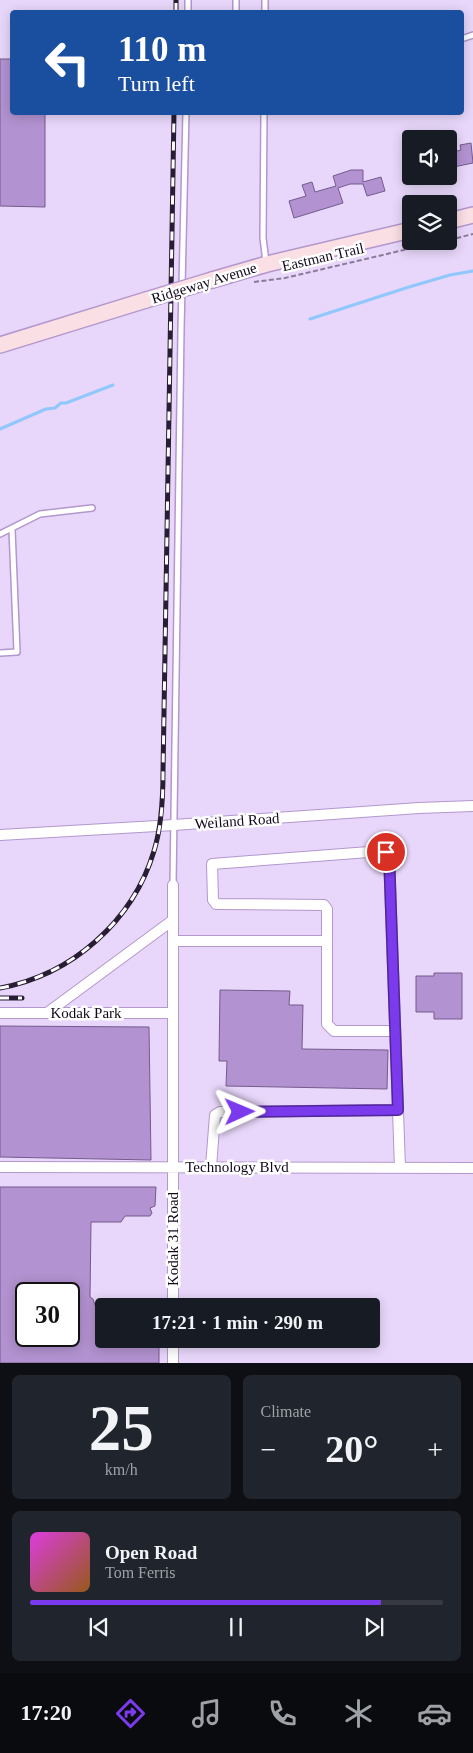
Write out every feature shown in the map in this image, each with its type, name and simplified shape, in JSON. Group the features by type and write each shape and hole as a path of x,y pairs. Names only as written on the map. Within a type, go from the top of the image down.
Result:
{"main road":[{"path":"457,219 473,216"},
{"name":"Ridgeway Avenue","path":"0,345 267,264 402,232"}],"street":[{"name":"Weiland Road","path":"0,834 174,826 473,806"},
{"path":"395,1031 334,1031 329,1028 327,1024 327,909 324,905 216,904 213,900 211,866 214,863 382,852 389,854 400,1168"},
{"name":"Kodak 31 Road","path":"172,1298 173,885"},
{"path":"47,1013 173,920"},
{"path":"173,941 327,941"},
{"name":"Kodak Park","path":"0,1013 173,1013"},
{"path":"211,1167 215,1115 220,1112 398,1110"},
{"name":"Technology Blvd","path":"0,1167 473,1168"},
{"path":"173,1348 173,1363"}],"lane":[{"path":"173,885 181,307 186,115"},
{"path":"264,115 263,238 267,264"},
{"path":"0,534 40,514 92,508"},
{"path":"0,653 16,652 12,529"}],"path":[{"path":"457,238 473,234"},
{"name":"Eastman Trail","path":"253,282 285,278 404,250"}],"building":[{"path":"0,59 10,59 10,115 45,115 45,207 0,206"},
{"path":"471,143 473,163 457,166 457,151 461,150 460,145"},
{"path":"351,170 363,170 363,182 381,177 385,191 367,196 363,184 350,184 338,188 343,203 294,218 289,201 306,196 302,185 312,182 315,192 336,186 333,176"},
{"path":"434,973 462,973 462,1019 434,1019 434,1012 416,1012 416,976 434,976"},
{"path":"220,990 290,991 289,1005 303,1005 302,1049 388,1050 387,1089 226,1086 227,1061 219,1061"},
{"path":"0,1026 149,1027 151,1160 0,1157"},
{"path":"0,1187 156,1187 155,1206 150,1208 152,1213 150,1216 125,1216 121,1222 91,1222 90,1297 95,1305 95,1348 159,1348 159,1363 0,1363"}],"waterway":[{"path":"310,319 409,287 450,275 473,271"},
{"path":"0,429 46,409 55,408 61,403 66,403 113,385"}],"railway":[{"path":"176,0 176,10"},
{"path":"0,988 26,981 51,971 75,957 96,941 115,922 131,900 144,876 154,851 159,831 163,782 174,115"},
{"path":"0,998 22,998"}],"route":[{"path":"240,1112 398,1110 389,854 386,852"}]}
